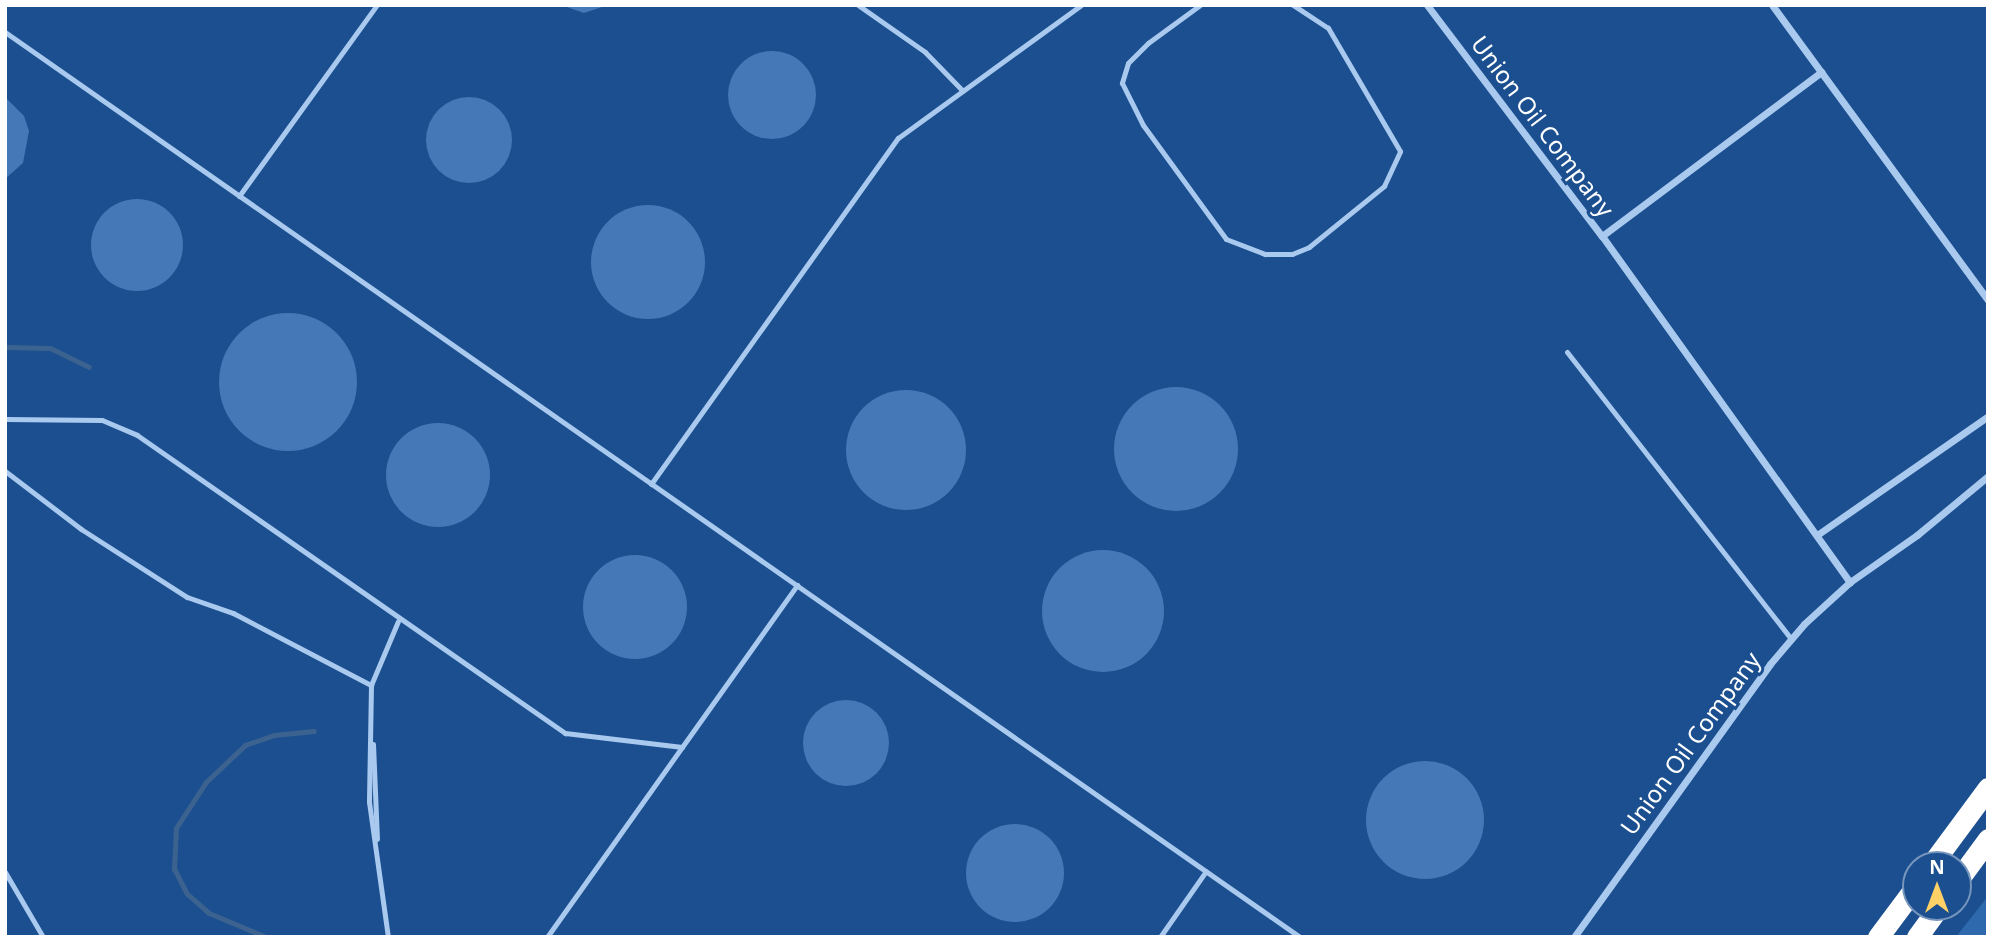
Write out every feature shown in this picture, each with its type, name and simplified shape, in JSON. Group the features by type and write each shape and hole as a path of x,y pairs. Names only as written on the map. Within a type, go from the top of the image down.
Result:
{"highway":[{"path":"1941,851 1988,788"},
{"path":"1972,861 1988,839"},
{"path":"1878,937 1902,905"},
{"path":"1917,937 1929,921"}],"street":[{"name":"Union Oil Company","path":"1427,5 1602,236 1850,582"},
{"path":"1772,5 1988,300"},
{"name":"Union Oil Company","path":"1602,236 1821,72"},
{"path":"1817,535 1988,416"},
{"name":"Union Oil Company","path":"1574,937 1791,639 1850,582 1917,535 1988,476"}],"lane":[{"path":"239,196 377,5"},
{"path":"858,5 925,52 963,91"},
{"path":"651,484 898,138 1081,5"},
{"path":"1200,5 1148,43 1128,63 1122,83 1143,125 1226,239 1265,254 1292,254 1309,247 1384,186 1400,151 1328,28 1293,5"},
{"path":"5,32 1300,937"},
{"path":"1567,352 1791,639"},
{"path":"5,419 102,420 136,435 270,524 398,621 565,733 682,747"},
{"path":"5,471 81,529 187,597 233,613 371,685"},
{"path":"547,937 796,585"},
{"path":"389,937 377,846 371,685 398,621"},
{"path":"1160,937 1206,871"},
{"path":"5,872 43,937"}],"shaded area":[{"path":"1988,896 1988,937 1956,937 1968,921 1972,921 1972,916"}],"building":[{"path":"561,5 608,5 584,13"},
{"path":"772,51 789,55 803,64 812,78 816,95 812,112 803,126 789,135 772,139 755,135 741,126 732,112 728,95 732,78 741,64 755,55"},
{"path":"5,97 24,116 29,131 23,163 5,179"},
{"path":"469,97 486,100 505,116 512,140 509,157 493,176 469,183 452,180 433,164 426,140 429,123 445,104"},
{"path":"137,199 163,207 175,219 183,245 175,271 163,283 137,291 111,283 99,271 91,245 99,219 111,207"},
{"path":"648,205 670,210 688,222 700,240 705,262 700,284 688,302 670,314 648,319 626,314 608,302 596,284 591,262 596,240 608,222 626,210"},
{"path":"288,313 315,318 337,333 352,355 357,382 352,409 337,431 315,446 288,451 261,446 239,431 224,409 219,382 224,355 239,333 261,318"},
{"path":"1176,387 1200,392 1220,405 1233,425 1238,449 1233,473 1220,493 1200,506 1176,511 1152,506 1132,493 1119,473 1114,449 1119,425 1132,405 1152,392"},
{"path":"906,390 929,395 948,408 961,427 966,450 961,473 948,492 929,505 906,510 883,505 864,492 851,473 846,450 851,427 864,408 883,395"},
{"path":"438,423 458,427 475,438 486,455 490,475 486,495 475,512 458,523 438,527 418,523 401,512 390,495 386,475 390,455 401,438 418,427"},
{"path":"1103,550 1126,554 1146,568 1160,588 1164,611 1160,634 1146,654 1126,668 1103,672 1080,668 1060,654 1046,634 1042,611 1046,588 1060,568 1080,554"},
{"path":"635,555 655,558 672,570 684,587 687,607 684,627 672,644 655,656 635,659 615,656 598,644 586,627 583,607 586,587 598,570 615,558"},
{"path":"846,700 862,704 876,713 885,727 889,743 885,759 876,773 862,782 846,786 830,782 816,773 807,759 803,743 807,727 816,713 830,704"},
{"path":"1425,761 1448,765 1467,778 1480,797 1484,820 1480,843 1467,862 1448,875 1425,879 1402,875 1383,862 1370,843 1366,820 1370,797 1383,778 1402,765"},
{"path":"1015,824 1034,828 1050,838 1060,854 1064,873 1060,892 1050,908 1034,918 1015,922 996,918 980,908 970,892 966,873 970,854 980,838 996,828"}],"waterway":[{"path":"5,347 50,348 89,367"},
{"path":"266,937 209,913 187,894 174,869 176,828 206,782 245,745 274,735 314,731"}]}
